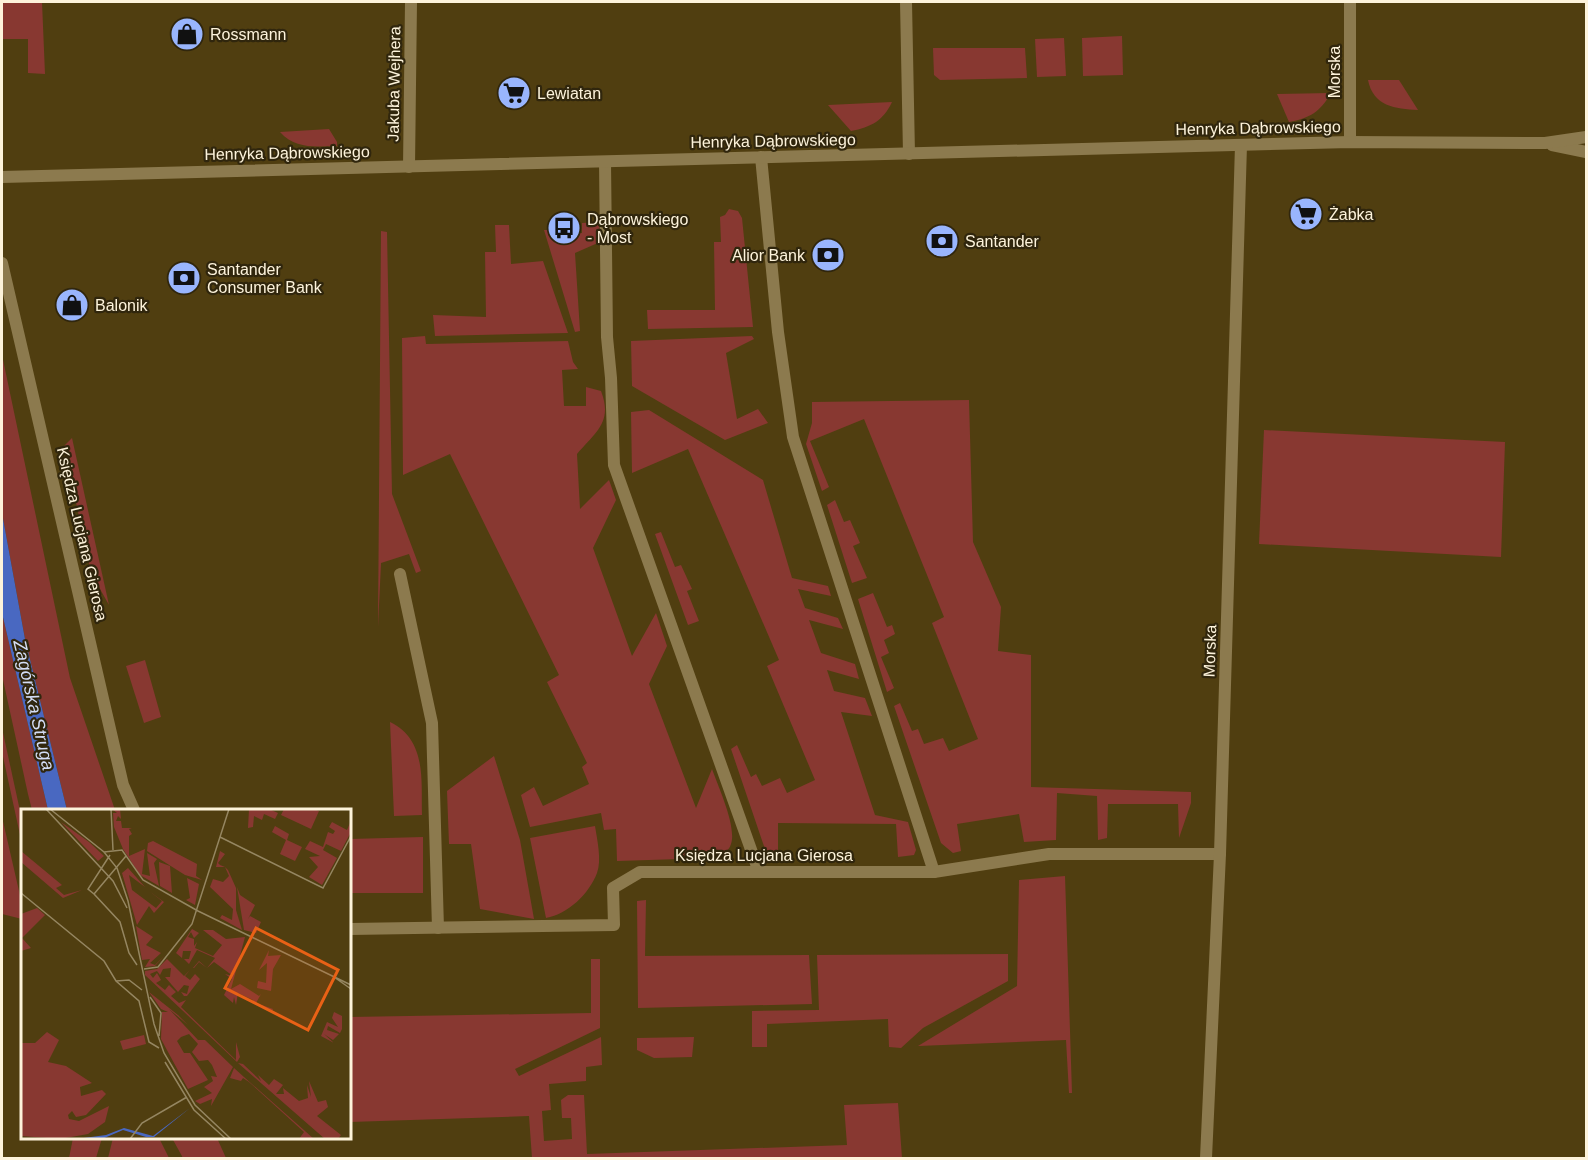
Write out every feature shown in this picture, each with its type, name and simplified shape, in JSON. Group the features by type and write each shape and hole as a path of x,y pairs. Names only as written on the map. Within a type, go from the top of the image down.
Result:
{"street":[{"name":"Jakuba Wejhera","path":"409,167 411,2"},
{"path":"906,2 909,154"},
{"name":"Morska","path":"1350,2 1350,142"},
{"name":"Henryka Dąbrowskiego","path":"2,177 1350,142 1545,143 1587,136"},
{"name":"Henryka Dąbrowskiego","path":"1545,143 1587,152"},
{"name":"Morska","path":"1206,1158 1220,854 1242,145"},
{"path":"761,158 778,332 793,436 934,872"},
{"path":"605,162 607,337 614,465 759,872"},
{"name":"Księdza Lucjana Gierosa","path":"2,262 123,785 134,809"},
{"path":"400,574 432,723 438,928"},
{"name":"Księdza Lucjana Gierosa","path":"351,929 614,925 613,888 640,872 934,872 1049,854 1220,854"}],"shaded area":[{"path":"2,2 42,2 45,74 28,73 28,39 2,39"},
{"path":"1122,36 1123,75 1083,76 1082,38"},
{"path":"1064,38 1066,76 1037,77 1035,39"},
{"path":"933,48 1025,48 1027,78 940,80 934,75"},
{"path":"1368,80 1399,80 1418,110 1401,109 1380,101 1371,89"},
{"path":"1331,93 1314,113 1289,122 1277,94"},
{"path":"892,102 885,114 876,122 851,131 828,105"},
{"path":"329,129 337,146 300,144 286,138 280,132"},
{"path":"729,209 738,211 742,218 753,327 648,329 647,310 715,310 714,242 721,242 720,217 725,215"},
{"path":"599,222 600,242 575,253 580,331 575,332 544,230 550,230 550,234 582,233 582,223"},
{"path":"495,225 509,225 511,264 543,261 568,333 435,336 433,315 486,317 485,252 496,252"},
{"path":"381,231 387,232 392,494 421,571 416,573 409,554 381,563 378,627"},
{"path":"425,336 426,344 568,341 573,362 578,369 562,370 564,406 586,406 586,387 601,391 605,411 604,419 596,433 577,454 580,509 609,480 616,500 593,548 632,656 656,613 667,646 649,684 696,808 712,769 726,806 731,828 731,844 724,853 713,858 617,861 616,829 604,830 601,813 530,827 521,795 534,787 543,806 589,784 582,767 587,763 547,682 559,675 450,454 403,475 402,338"},
{"path":"752,336 754,339 726,353 737,419 758,409 768,423 725,440 632,386 631,341"},
{"path":"2,355 70,678 115,809 67,809 25,639 2,513"},
{"path":"969,400 973,542 1001,607 998,651 1031,655 1031,787 1191,792 1191,803 1179,838 1178,804 1108,804 1107,838 1098,840 1097,796 1057,793 1056,840 1024,842 1019,814 957,824 961,851 953,853 941,843 894,706 900,703 912,731 918,729 924,744 943,738 949,751 978,739 932,623 944,617 864,419 810,441 829,487 822,491 806,444 812,423 812,402"},
{"path":"649,410 763,480 792,578 828,586 831,596 798,589 805,608 838,618 843,629 809,620 821,653 855,664 859,679 827,670 834,691 865,698 872,716 841,712 875,815 908,822 916,850 914,855 898,857 896,824 778,823 778,859 767,855 731,749 737,745 751,777 756,774 762,786 780,778 787,793 815,780 767,666 779,660 688,449 632,473 631,412"},
{"path":"1264,430 1505,442 1501,557 1259,544"},
{"path":"72,438 109,605 91,573 64,446"},
{"path":"835,500 844,522 850,520 860,543 853,546 867,578 852,583 827,505"},
{"path":"661,532 675,567 681,565 692,589 687,591 699,621 688,625 655,534"},
{"path":"873,593 887,627 892,625 895,634 884,640 889,653 881,657 894,688 887,692 858,599"},
{"path":"2,613 48,809 32,809 2,675"},
{"path":"145,660 161,717 144,723 126,666"},
{"path":"390,722 402,730 416,750 420,762 422,815 394,816"},
{"path":"2,728 21,815 21,839 2,752"},
{"path":"494,756 520,840 534,919 480,909 471,844 449,844 447,791"},
{"path":"2,817 21,900 21,919 2,914"},
{"path":"595,826 599,862 593,881 570,908 546,918 530,838"},
{"path":"423,837 423,893 351,893 351,839"},
{"path":"1065,876 1072,1093 1069,1093 1066,1040 918,1046 1017,986 1019,880"},
{"path":"646,900 645,956 809,955 812,1004 638,1008 637,901"},
{"path":"1008,954 1008,981 923,1028 901,1048 889,1047 888,1019 767,1024 767,1047 752,1047 752,1011 819,1010 817,955"},
{"path":"591,959 600,959 600,1028 515,1069 519,1076 601,1037 602,1065 586,1067 586,1081 549,1084 551,1110 542,1111 544,1141 572,1139 571,1118 562,1118 561,1100 568,1095 584,1095 587,1154 847,1145 844,1105 898,1103 902,1158 532,1158 529,1116 351,1122 351,1017 591,1013"},
{"path":"694,1037 692,1057 654,1058 637,1050 637,1038"},
{"path":"73,1139 102,1139 96,1158 69,1158"},
{"path":"113,1139 160,1139 169,1158 108,1158"},
{"path":"173,1139 217,1139 226,1158 183,1158"}],"water":[{"name":"Zagórska Struga","path":"2,513 25,639 67,809 48,809 2,613"}],"place":[{"name":"Rossmann","path":"187,34"},
{"name":"Lewiatan","path":"514,93"},
{"name":"Żabka","path":"1306,214"},
{"name":"Dąbrowskiego - Most","path":"564,228"},
{"name":"Santander","path":"942,241"},
{"name":"Alior Bank","path":"828,255"},
{"name":"Santander Consumer Bank","path":"184,278"},
{"name":"Balonik","path":"72,305"}]}
